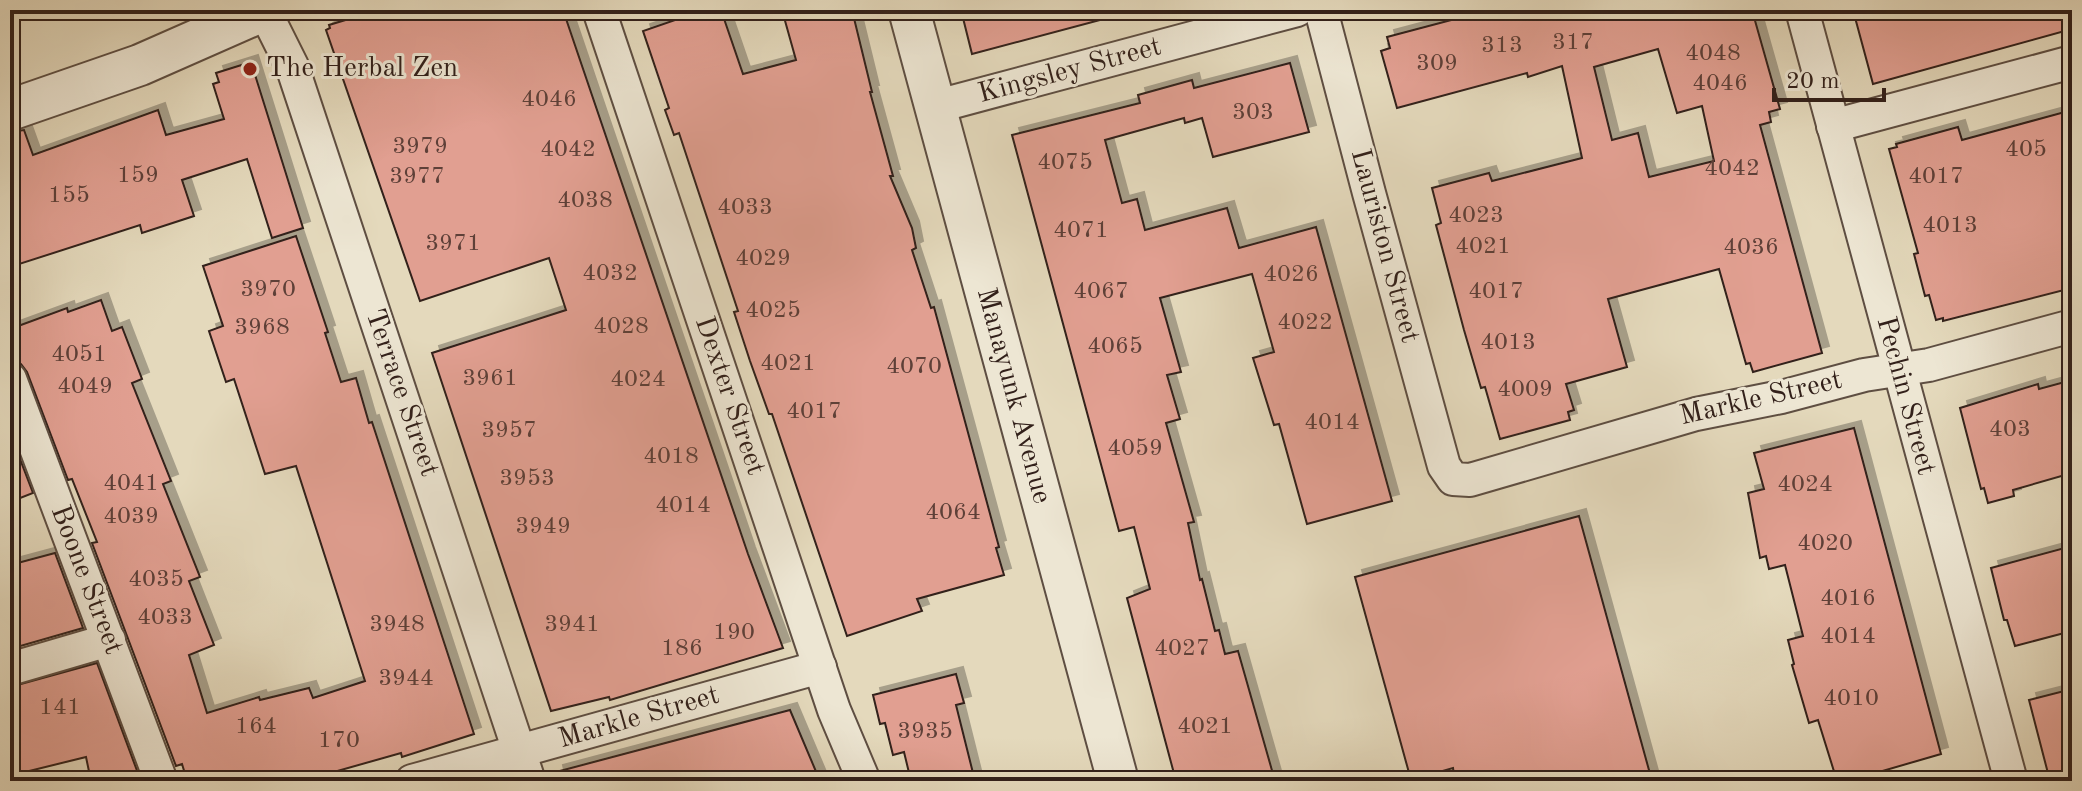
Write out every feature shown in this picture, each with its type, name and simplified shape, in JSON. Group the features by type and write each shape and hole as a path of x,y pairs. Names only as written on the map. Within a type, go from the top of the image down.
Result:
{"street":[{"path":"10,110 140,65 264,10"},
{"name":"Terrace Street","path":"264,10 292,66 525,766"},
{"name":"Dexter Street","path":"599,10 834,710 864,781"},
{"name":"Manayunk Avenue","path":"909,10 1118,781"},
{"name":"Kingsley Street","path":"934,107 1297,10"},
{"name":"Lauriston Street","path":"1321,10 1444,466 1453,479"},
{"name":"Pechin Street","path":"1802,10 2011,781"},
{"path":"1833,126 2072,62"},
{"name":"Markle Street","path":"1453,479 1470,480 1685,416 1897,369 1929,365 2072,326"},
{"name":"Boone Street","path":"10,381 161,781"},
{"path":"10,669 109,640"},
{"name":"Markle Street","path":"412,781 525,766 820,667"}],"building":[{"path":"349,10 563,10 748,554 783,648 610,700 609,697 551,711 432,353 566,310 549,258 420,301 326,30 330,28 329,25 352,18"},
{"path":"704,10 721,10 743,74 796,60 782,10 852,10 893,176 890,176 912,228 916,248 912,250 931,308 934,307 999,547 996,548 1004,575 917,599 922,611 847,636 772,414 769,414 750,361 734,312 738,311 679,133 674,135 665,110 669,108 643,31"},
{"path":"961,10 1099,10 1100,20 972,54"},
{"path":"1489,10 1752,10 1780,109 1769,112 1771,122 1760,125 1822,353 1753,372 1750,363 1746,364 1719,269 1608,299 1627,367 1566,384 1574,410 1568,412 1570,420 1500,439 1464,330 1436,225 1441,223 1432,188 1489,173 1492,181 1582,158 1562,66 1397,108 1381,51 1390,48 1387,37","holes":["1658,49 1677,113 1702,106 1714,161 1649,177 1638,133 1612,140 1594,67"]},
{"path":"1853,10 2072,10 2072,29 1873,84"},
{"path":"251,62 303,228 272,238 247,159 182,180 194,216 142,233 140,225 10,267 10,132 24,130 33,155 158,110 166,135 224,119 213,84 219,82 216,73"},
{"path":"1290,63 1309,132 1213,157 1202,118 1185,123 1184,118 1105,140 1122,203 1137,199 1145,230 1227,208 1239,248 1316,227 1392,501 1307,524 1279,424 1274,425 1253,358 1274,352 1252,274 1160,298 1181,372 1167,375 1180,419 1166,423 1194,522 1188,523 1200,580 1225,654 1238,651 1275,781 1176,781 1127,598 1150,589 1134,527 1119,531 1012,135 1140,103 1138,95 1192,80 1194,88"},
{"path":"2072,110 2072,288 1943,321 1943,318 1936,320 1929,295 1925,296 1914,254 1918,253 1889,149 1897,147 1896,144 1958,127 1962,140"},
{"path":"296,236 341,382 356,378 369,423 372,422 474,734 402,757 401,753 302,781 198,781 196,774 186,777 182,764 176,766 92,543 97,542 72,479 68,480 27,372 21,364 10,360 10,329 67,308 68,312 101,300 112,331 122,327 142,379 132,383 171,481 163,484 200,577 189,581 214,645 189,655 207,713 259,697 260,700 309,688 313,698 365,681 296,466 265,474 234,379 226,382 209,331 223,326 203,266"},
{"path":"2072,380 2072,473 2013,490 2014,496 1988,503 1984,488 1981,489 1960,408 2038,384 2039,389"},
{"path":"1854,428 1941,754 1848,781 1837,781 1818,720 1809,723 1792,665 1788,640 1803,636 1785,565 1769,569 1766,556 1760,558 1748,493 1764,489 1754,453"},
{"path":"10,433 33,493 10,502"},
{"path":"1579,516 1652,781 1455,781 1453,768 1411,780 1355,577"},
{"path":"2072,546 2072,631 2015,646 2007,620 2004,620 1991,568"},
{"path":"55,553 83,628 10,649 10,565"},
{"path":"97,663 139,776 121,781 91,781 86,757 17,774 10,747 10,687"},
{"path":"956,674 964,703 956,705 975,781 911,781 904,752 893,755 885,723 880,724 873,695"},
{"path":"2072,689 2072,781 2050,781 2029,700"},
{"path":"790,710 820,781 558,781 556,772"}],"place":[{"name":"The Herbal Zen","path":"250,69"}]}
